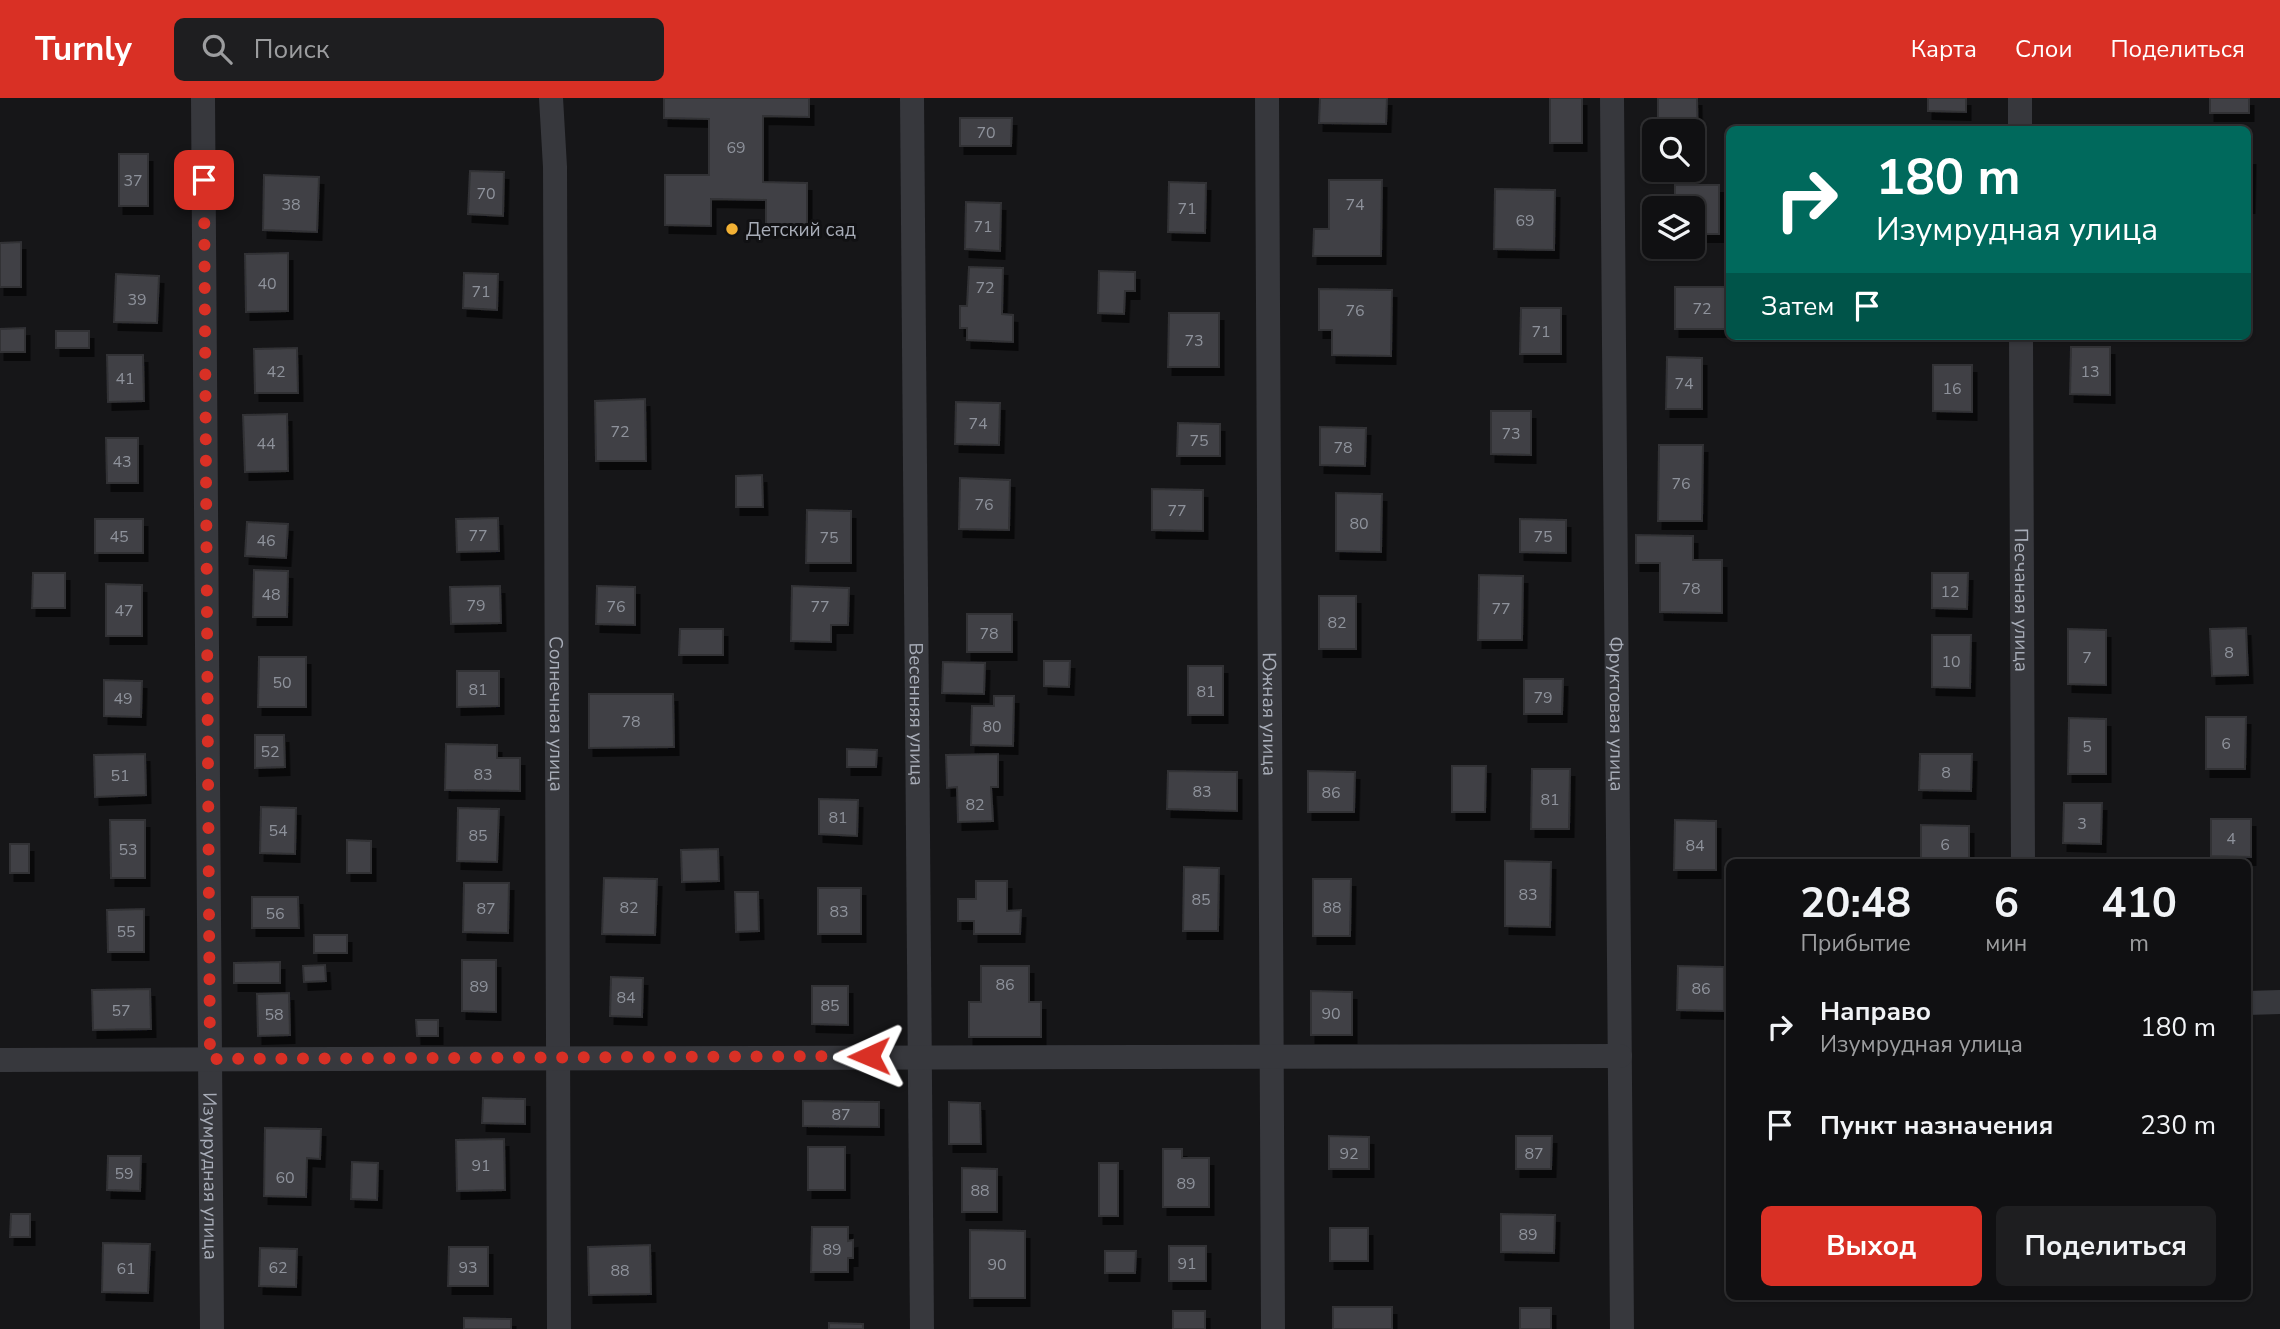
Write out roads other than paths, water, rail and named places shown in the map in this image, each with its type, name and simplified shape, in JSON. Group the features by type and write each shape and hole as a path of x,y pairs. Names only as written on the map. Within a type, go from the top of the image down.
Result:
{"street":[{"name":"Изумрудная улица","path":"204,98 212,1329"},
{"name":"Солнечная улица","path":"551,98 555,194 559,1329"},
{"name":"Весенняя улица","path":"912,98 922,1329"},
{"name":"Южная улица","path":"1267,98 1273,1329"},
{"name":"Фруктовая улица","path":"1612,98 1622,1329"},
{"path":"2020,98 2020,126"},
{"name":"Песчаная улица","path":"2021,340 2022,859"},
{"path":"2251,1003 2280,1002"},
{"path":"0,1060 556,1060 921,1055 1620,1056"}],"place":[{"name":"Детский сад","path":"732,229"}]}
